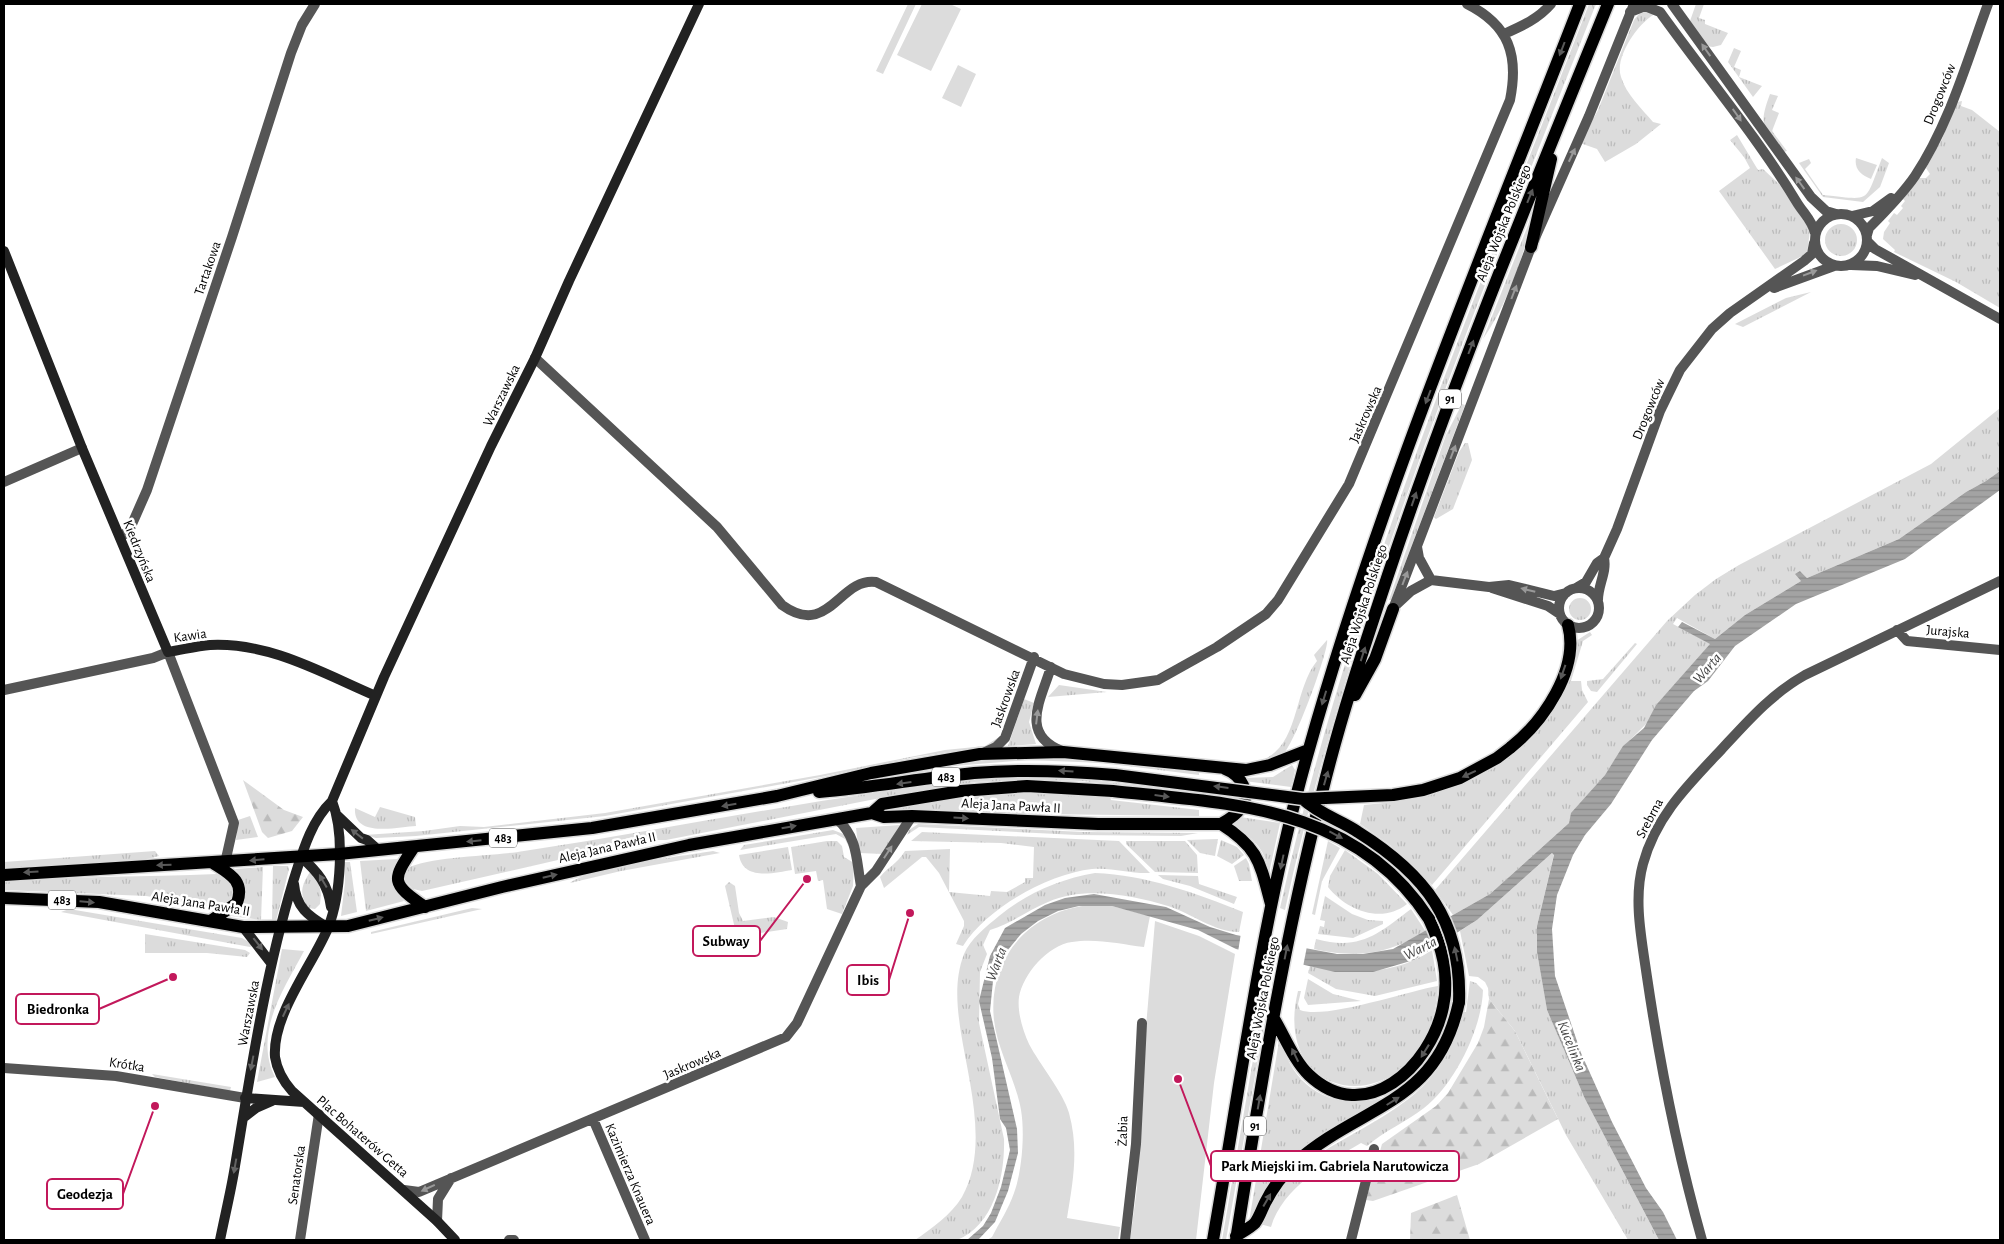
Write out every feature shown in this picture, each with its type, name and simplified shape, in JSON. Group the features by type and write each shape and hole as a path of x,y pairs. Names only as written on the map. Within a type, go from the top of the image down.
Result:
{"main road":[{"name":"Aleja Wojska Polskiego","path":"1213,1240 1256,988 1272,906 1308,750 1388,502 1580,4"},
{"name":"Aleja Wojska Polskiego","path":"1236,1238 1273,1017 1294,911 1322,791 1343,717 1432,446 1608,4"},
{"path":"1531,247 1556,132"},
{"path":"1343,717 1375,659 1393,609"},
{"name":"Aleja Jana Pawła II","path":"777,796 874,787 973,773 1053,770 1115,775 1304,799 1393,795 1423,790 1474,772 1510,748 1531,728 1554,697 1571,645 1568,625"},
{"name":"Aleja Jana Pawła II","path":"4,875 339,854 592,828 777,796 871,773 980,754 1063,752 1132,757 1225,769 1260,768 1308,750"},
{"path":"1225,769 1239,778 1245,794 1239,811 1221,824 1242,838 1253,850 1260,865 1272,906"},
{"path":"872,813 882,804 961,791 1027,786 1113,791 1280,814 1324,829 1363,851 1395,877 1429,919 1443,956 1446,984 1444,1006 1438,1026 1418,1062 1394,1084 1363,1094 1353,1094 1331,1089 1309,1075 1299,1062 1273,1017"},
{"path":"1236,1238 1255,1223 1277,1184 1294,1164 1336,1135 1402,1096 1422,1078 1441,1052 1451,1030 1459,1002 1458,960 1452,937 1444,918 1423,887 1404,867 1375,843 1353,828 1316,810 1304,799"},
{"name":"Aleja Jana Pawła II","path":"4,898 99,902 212,920 243,927 348,926 680,847 872,813 884,817 912,816 1098,824 1221,824"},
{"path":"414,847 399,869 398,883 404,892 425,907"},
{"path":"212,920 237,903 240,892 234,876 219,863"}],"street":[{"name":"Tartakowa","path":"120,538 129,531 147,490 232,237 290,53 302,25 316,4"},
{"name":"Warszawska","path":"220,1240 271,963 279,928 301,857 322,811 332,801 376,696 492,446 536,358 699,4"},
{"name":"Jaskrowska","path":"980,754 996,747 1004,738 1034,657 1064,674 1104,684 1122,685 1158,680 1217,647 1266,614 1278,600 1349,484 1510,100 1514,76 1510,47 1504,34 1494,22 1467,4"},
{"path":"1504,34 1529,23 1542,14 1551,4"},
{"path":"1672,4 1811,197 1826,211 1852,216 1859,220 1867,238 1875,249 2000,319"},
{"name":"Drogowców","path":"1867,238 1869,228 1914,177 1938,133 1988,4"},
{"path":"1393,609 1531,247 1589,116 1632,8 1645,6 1660,12 1809,217 1818,253 1824,261 1834,266 1851,264 1877,266 1926,278"},
{"name":"Drogowców","path":"1852,216 1873,212 1904,189"},
{"path":"1815,238 1819,224 1826,218 1836,214"},
{"name":"Drogowców","path":"1598,600 1599,584 1606,567 1604,558 1631,494 1660,411 1680,370 1712,329 1812,254 1815,238"},
{"path":"1851,264 1862,255 1867,238"},
{"name":"Kiedrzyńska","path":"4,251 82,448 168,652 234,823 219,863"},
{"name":"Drogowców","path":"1754,296 1810,272 1834,266"},
{"path":"536,358 717,527 782,605 790,610 810,615 821,613 831,608 863,582 876,582 1034,657"},
{"path":"4,482 82,448"},
{"path":"1417,546 1419,558 1431,580"},
{"name":"Drogowców","path":"1576,588 1586,582 1597,562 1604,558"},
{"path":"1393,609 1407,593 1431,580 1489,587 1509,586 1554,596 1576,588 1587,589 1598,600 1599,613 1592,624 1580,629 1568,625 1560,614 1548,606 1505,594 1489,587"},
{"name":"Srebrna","path":"1702,1240 1670,1098 1649,986 1640,921 1640,884 1646,854 1656,828 1673,801 1777,692 1805,675 2000,581"},
{"path":"1560,614 1560,603 1566,593"},
{"name":"Jurajska","path":"1897,630 1907,641 2000,650"},
{"name":"Kawia","path":"4,690 152,658 168,652 209,645 261,649 292,659 376,696"},
{"path":"1051,667 1036,714 1036,724 1042,739 1063,752"},
{"path":"293,882 295,896 302,910 328,927 339,879 338,816 332,801"},
{"path":"338,816 361,838 367,840 377,849"},
{"name":"Jaskrowska","path":"404,1190 419,1192 786,1037 796,1023 861,886 876,871 912,816"},
{"path":"837,819 847,829 852,838 861,886"},
{"path":"301,857 322,878 330,895 332,912"},
{"path":"243,927 271,963"},
{"name":"Plac Bohaterów Getta","path":"328,927 284,1015 277,1036 276,1057 283,1078 304,1102 404,1190 455,1240"},
{"name":"Żabia","path":"1125,1240 1135,1153 1142,1023"},
{"name":"Krótka","path":"4,1068 116,1076 245,1098"},
{"name":"Plac Bohaterów Getta","path":"245,1098 304,1102"},
{"path":"243,1118 256,1108 274,1100"},
{"name":"Senatorska","path":"300,1240 318,1114"},
{"name":"Kazimierza Knauera","path":"593,1119 645,1240"},
{"path":"1351,1240 1374,1149"},
{"path":"437,1221 438,1199 451,1177"},
{"path":"509,1240 514,1240"}],"green space":[{"path":"908,4 916,4 883,74 876,71"},
{"path":"922,4 950,4 961,9 931,71 897,55"},
{"path":"1589,4 1596,4 1463,342 1400,513 1371,599 1320,769 1285,910 1280,908 1308,792 1341,677 1378,563 1417,450 1459,338"},
{"path":"1696,4 1704,4 1699,18 1705,20 1705,24 1728,33 1721,45 1706,46 1690,21"},
{"path":"1647,11 1657,13 1650,17 1636,31 1625,50 1620,69 1623,83 1630,95 1653,122 1661,124 1636,144 1605,162 1597,149 1580,143 1598,110 1634,20 1639,14"},
{"path":"1734,48 1741,51 1734,67 1741,70 1739,77 1762,86 1753,97 1728,62"},
{"path":"958,65 976,74 961,107 942,98"},
{"path":"1770,94 1778,96 1772,110 1779,113 1772,131 1787,151 1783,152 1765,125 1764,113"},
{"path":"1962,101 1961,106 1972,110 2000,132 2000,308 1956,282 1894,252 1895,250 1883,239 1884,232 1890,223 1888,221 1894,213 1897,215 1903,208 1901,206 1905,201 1903,199 1919,178 1926,178 1930,174 1926,168 1942,139 1957,102"},
{"path":"1737,135 1758,170 1763,169 1780,185 1810,230 1807,254 1775,269 1719,191 1750,168 1744,157 1730,140"},
{"path":"1856,158 1877,165 1871,179 1859,171 1856,165"},
{"path":"1882,158 1889,163 1880,187 1863,202 1823,197 1799,163 1809,159 1811,163 1805,169 1823,195 1859,198 1865,196 1869,191"},
{"path":"1536,205 1527,240 1509,292 1483,339"},
{"path":"1841,224 1847,225 1852,229 1856,234 1856,246 1852,251 1847,255 1841,256 1835,255 1830,251 1826,246 1825,240 1826,234 1830,229 1835,225"},
{"path":"1811,292 1743,327 1735,324 1786,298"},
{"path":"1462,404 1465,405 1391,600 1389,600 1446,435"},
{"path":"2000,408 2000,471 1966,492 1899,539 1807,578 1800,571 1801,581 1745,615 1715,639 1677,618 1673,624 1711,644 1656,705 1648,722 1624,746 1605,775 1572,813 1569,823 1490,894 1453,915 1435,890 1667,621 1695,595 1739,565 1931,464"},
{"path":"1465,443 1468,443 1472,460 1453,509 1436,519 1434,517 1459,452"},
{"path":"1580,598 1588,601 1591,609 1588,617 1580,620 1572,617 1569,609 1572,601"},
{"path":"1590,632 1592,635 1583,641 1571,681 1581,681 1582,690 1588,702 1432,885 1390,845 1360,824 1364,805 1406,800 1444,791 1479,776 1515,753 1514,751 1531,736 1576,641"},
{"path":"1327,640 1323,660 1310,698 1295,735 1282,755 1264,762 1248,765 1212,760 1246,764 1267,758 1279,749 1293,721 1309,674 1317,661 1314,655"},
{"path":"1635,643 1637,644 1597,692 1591,691 1587,681 1603,679"},
{"path":"1059,685 1107,692 1048,697"},
{"path":"1024,699 1034,703 1029,722 1036,744 1008,746"},
{"path":"999,737 995,743 984,747 915,757 821,777 605,816 416,836 376,838 364,835 424,831 460,826 484,827 605,813 820,775 945,750 985,746"},
{"path":"1052,757 1199,771 1199,775 1104,763 1027,760 953,766 871,780 953,763"},
{"path":"1292,765 1295,770 1291,787 1244,781 1245,778 1273,777"},
{"path":"1000,777 1061,777 1189,791 1189,794 1083,781 975,782 911,792 666,840 631,840 608,844 608,852 571,857 422,891 413,889 404,880 408,868 431,861 512,853 821,801"},
{"path":"243,780 284,810 303,817 292,831 268,838 262,832"},
{"path":"1010,792 1110,797 1111,800 1199,810 1199,816 880,812 880,810 962,797"},
{"path":"380,807 415,817 416,826 378,829 361,824 356,817 355,808 375,817"},
{"path":"250,816 258,837 236,840 238,820"},
{"path":"1240,817 1280,823 1269,873 1265,858 1259,847 1247,835 1231,824"},
{"path":"918,824 1083,832 1198,833 1181,836 1077,835 919,827 907,835 909,830"},
{"path":"900,825 883,854 859,853 856,828"},
{"path":"833,830 846,835 852,853 845,839 836,834 740,850 744,845"},
{"path":"922,832 1119,841 1150,873 1092,869 1057,878 1020,895 1003,906 974,932 963,946 956,944 964,926 964,921 939,873 926,857 922,857 884,888 880,877 905,851 950,849 949,892 990,896 991,891 1007,892 1025,882 1025,878 1033,878 1034,847 1001,843 911,841"},
{"path":"1218,839 1215,856 1200,853 1187,840"},
{"path":"1221,840 1237,847 1244,855 1232,864 1217,856"},
{"path":"837,841 842,846 844,857 854,863 853,886 842,914 827,909 823,880 818,881 816,871 795,874 791,847"},
{"path":"1126,841 1185,841 1197,855 1198,873 1155,872 1126,844"},
{"path":"1328,841 1340,848 1322,881 1315,915 1312,914"},
{"path":"788,847 792,870 768,873 753,872 746,869 739,855"},
{"path":"1345,850 1378,874 1407,904 1397,910 1376,914 1365,912 1345,903 1328,887 1330,876"},
{"path":"155,851 159,856 139,861 4,868 4,862"},
{"path":"713,851 720,853 621,871 570,883 581,877 616,867"},
{"path":"1552,853 1554,854 1537,926 1537,952 1547,1010 1585,1099 1659,1240 1628,1240 1566,1135 1515,1031 1489,999 1488,988 1485,982 1478,977 1469,976 1460,931 1477,920"},
{"path":"1246,858 1252,881 1239,881 1234,866"},
{"path":"397,859 399,861 391,872 391,877 394,887 404,901 366,911 360,861"},
{"path":"344,862 350,862 357,912 341,916 345,882"},
{"path":"273,866 288,866 289,869 276,921 272,921"},
{"path":"263,867 261,920 231,916 245,890 242,878 235,869"},
{"path":"310,872 318,883 321,894 320,904 315,909 308,908 302,894 303,886"},
{"path":"1095,873 1114,874 1152,881 1207,898 1243,912 1239,932 1212,926 1177,909 1139,898 1092,893 1062,897 1048,902 990,930 983,945 987,954 980,972 979,1023 1004,1139 1000,1182 989,1211 981,1223 970,1233 953,1241 915,1240 941,1221 958,1203 970,1178 974,1158 975,1116 958,1003 959,974 964,954 970,943 979,933 1021,900 1057,883"},
{"path":"217,874 232,883 234,896 229,903 221,908 146,896 4,890 4,881"},
{"path":"1158,875 1198,876 1199,884 1237,897 1234,904 1190,886 1163,879"},
{"path":"729,882 735,886 739,913 743,921 774,917 788,922 787,929 740,936 736,933 725,886"},
{"path":"1325,896 1352,914 1368,920 1383,921 1383,924 1353,938 1318,934 1320,926 1324,927 1325,921 1320,920"},
{"path":"1092,905 1112,906 1150,916 1144,947 1090,941 1063,944 1046,955 1031,970 1021,988 1019,1009 1029,1044 1062,1096 1072,1126 1074,1140 1073,1178 1067,1218 1120,1227 1118,1240 987,1240 992,1237 1014,1193 1021,1164 1023,1141 1019,1099 999,1042 994,1020 994,997 998,976 1006,957 1018,940 1033,927 1050,916 1070,909"},
{"path":"472,908 482,909 371,934 371,932"},
{"path":"69,909 242,938 254,945 250,947 61,912"},
{"path":"1411,909 1426,932 1398,945 1372,953 1359,954 1345,954 1314,949 1316,939 1345,943 1368,938"},
{"path":"1155,921 1199,936 1235,954 1214,1083 1196,1240 1130,1240 1137,1188 1142,1074"},
{"path":"145,934 245,950 250,953 247,957 207,953 145,953"},
{"path":"282,949 304,951 280,996 269,1028 267,1044 269,1061 275,1077 257,1082"},
{"path":"1432,950 1437,981 1375,996 1336,989 1308,973 1310,966 1342,971 1373,971 1403,964"},
{"path":"1308,979 1333,994 1361,1001 1308,1005 1304,998"},
{"path":"1470,981 1476,983 1483,990 1478,1021 1465,1054 1446,1085 1435,1098 1417,1113 1367,1146 1361,1143 1321,1168 1296,1188 1285,1200 1271,1227 1260,1224 1271,1204 1293,1174 1322,1152 1392,1111 1423,1086 1436,1072 1447,1055 1456,1035 1463,1012 1466,1012"},
{"path":"1438,986 1428,1031 1409,1062 1382,1080 1354,1086 1327,1080 1306,1061 1295,1032 1298,991 1301,991 1298,1004 1300,1010 1312,1012 1367,1004"},
{"path":"1265,990 1270,991 1226,1240 1222,1240"},
{"path":"1489,999 1515,1031 1558,1119 1479,1164 1373,1201 1366,1200 1382,1144 1436,1106 1448,1093 1478,1043 1484,1027"},
{"path":"1280,1035 1285,1054 1294,1070 1305,1083 1319,1093 1335,1099 1352,1102 1390,1095 1307,1148 1249,1222"},
{"path":"152,1074 231,1087 230,1091 155,1077"},
{"path":"1457,1195 1470,1240 1410,1240 1411,1213"}],"water":[{"path":"2000,471 2000,490 1905,559 1796,604 1735,646 1708,681 1694,691 1652,740 1611,804 1585,835 1573,855 1557,895 1552,929 1555,976 1581,1053 1612,1122 1646,1188 1663,1212 1677,1240 1659,1240 1585,1099 1547,1010 1537,952 1537,926 1554,855 1552,853 1477,920 1414,960 1373,972 1335,972 1236,949 1198,930 1112,906 1079,906 1058,911 1038,921 1021,934 997,963 994,971 990,1011 1017,1129 1018,1153 1008,1191 995,1222 978,1240 967,1240 983,1226 991,1213 1001,1187 1010,1150 1006,1128 1000,1119 992,1058 979,1001 990,956 1005,928 1045,905 1065,898 1094,894 1166,907 1210,927 1236,935 1337,954 1363,954 1393,949 1490,894 1569,823 1571,813 1605,775 1623,746 1644,728 1656,705 1710,644 1678,627 1682,622 1715,639 1745,615 1801,581 1795,574 1800,571 1807,578 1899,539 1966,492"}],"pier":[{"path":"1241,933 1307,946 1303,967 1238,952"}],"place":[{"name":"Subway","path":"807,879"},
{"name":"Ibis","path":"910,913"},
{"name":"Biedronka","path":"173,977"},
{"name":"Park Miejski im. Gabriela Narutowicza","path":"1178,1079"},
{"name":"Geodezja","path":"155,1106"}],"water label":[{"name":"Warta","path":"1707,668"},
{"name":"Warta","path":"1420,948"},
{"name":"Warta","path":"996,964"},
{"name":"Kucelinka","path":"1572,1046"}]}
